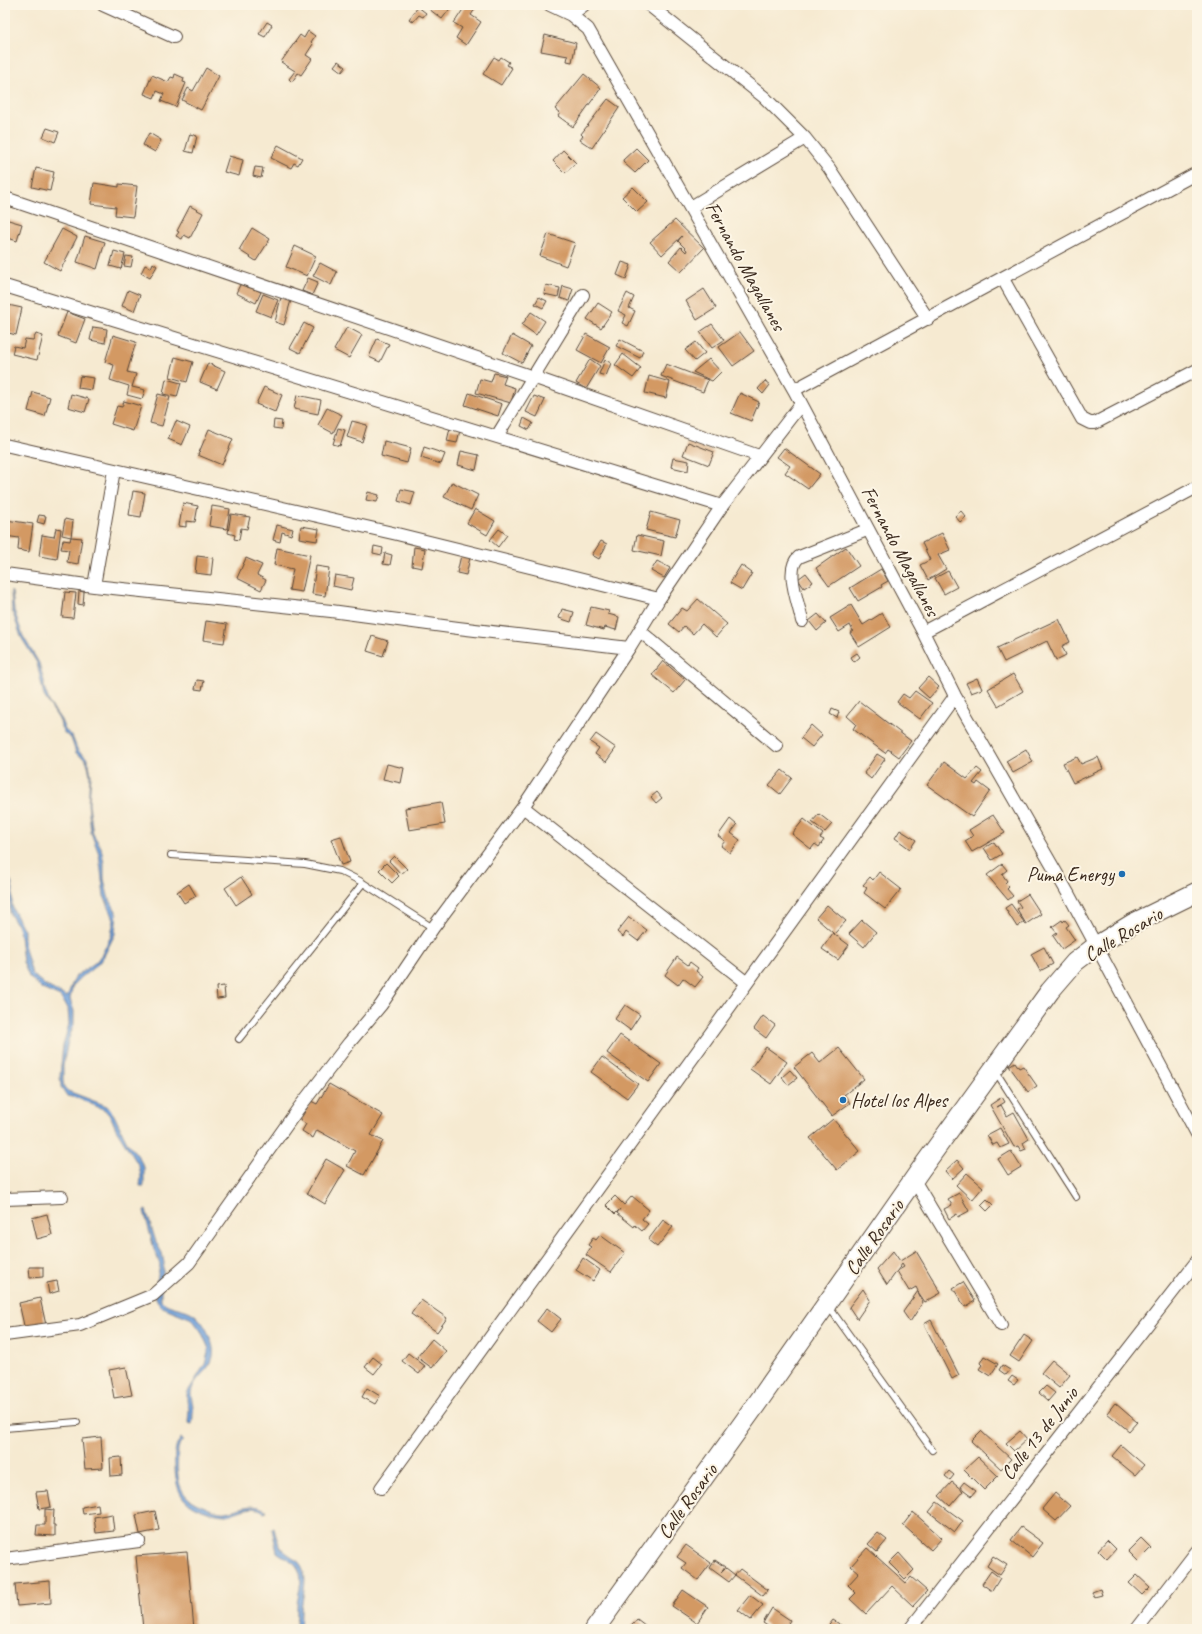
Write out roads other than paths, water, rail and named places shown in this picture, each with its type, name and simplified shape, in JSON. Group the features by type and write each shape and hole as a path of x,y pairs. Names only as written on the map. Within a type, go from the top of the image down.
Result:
{"main road":[{"name":"Calle Rosario","path":"595,1629 1050,991 1075,962 1096,946 1132,924 1197,892"}],"street":[{"path":"104,5 174,37"},
{"name":"Fernando Magallanes","path":"550,5 571,15 588,29 691,207 794,390 867,530 923,632 955,696 1069,895 1197,1134"},
{"path":"571,15 584,5"},
{"path":"649,5 764,97 805,138 829,168 928,319"},
{"path":"691,207 805,138"},
{"path":"794,390 1197,174"},
{"path":"5,198 534,377 759,456"},
{"path":"1003,279 1082,419 1086,422 1095,423 1197,370"},
{"path":"5,286 722,506"},
{"path":"497,436 583,295"},
{"path":"5,1335 80,1325 153,1295 189,1263 298,1109 349,1043 381,1005 433,928 523,807 629,648 659,599 722,506 759,456 801,404"},
{"path":"5,445 397,534 659,599"},
{"path":"94,586 114,470"},
{"path":"923,632 1197,487"},
{"path":"802,621 791,573 795,560 799,557 867,530"},
{"path":"5,574 94,586 331,611 458,628 629,648"},
{"path":"640,631 777,746"},
{"path":"381,1488 955,696"},
{"path":"523,807 747,983"},
{"path":"914,1180 1001,1325"},
{"path":"5,1199 62,1197"},
{"name":"Calle 13 de Junio","path":"910,1629 1197,1261"},
{"path":"5,1559 139,1541"},
{"path":"1137,1629 1197,1551"}],"lane":[{"path":"170,855 305,864 340,871 363,883 433,928"},
{"path":"238,1039 363,883"},
{"path":"994,1068 1076,1196"},
{"path":"827,1304 932,1450"},
{"path":"5,1428 77,1422"}],"water":[{"path":"11,591 14,610 23,636 39,663 44,681 44,687 50,704 61,720 65,730 72,736 78,751 86,757 89,764 91,775 89,804 93,834 101,847 104,863 104,879 108,896 117,913 115,934 104,956 98,964 78,980 73,986 70,999 74,1011 74,1024 68,1041 63,1066 64,1087 68,1091 107,1106 114,1115 127,1142 138,1156 144,1167 144,1186 140,1186 141,1176 139,1166 116,1129 111,1117 105,1110 77,1098 67,1096 61,1087 60,1076 63,1045 69,1024 68,1008 60,997 42,989 29,977 23,962 18,927 10,914 10,892 5,879 5,873 11,881 13,889 12,905 24,930 24,944 32,974 45,985 67,997 76,976 96,962 102,954 111,936 114,919 104,896 99,854 91,833 88,804 90,775 88,765 85,759 76,753 71,738 65,734 61,727 60,721 44,696 37,663 21,637 12,610"},
{"path":"146,1210 156,1242 162,1253 164,1263 161,1301 165,1304 191,1312 195,1315 206,1328 213,1348 211,1363 197,1379 191,1393 193,1408 192,1424 188,1423 189,1409 187,1393 205,1364 209,1349 201,1331 192,1319 160,1306 156,1298 155,1290 160,1265 144,1211"},
{"path":"181,1438 184,1440 180,1443 178,1449 178,1477 183,1492 188,1498 195,1503 218,1512 226,1512 252,1506 262,1508 267,1511 264,1512 259,1509 250,1508 226,1515 215,1514 197,1508 185,1500 181,1495 177,1483 175,1460 175,1452"},
{"path":"274,1528 282,1549 299,1562 304,1571 305,1586 299,1629 295,1629 301,1576 296,1565 277,1552 272,1529"}],"place":[{"name":"Puma Energy","path":"1122,874"},
{"name":"Hotel los Alpes","path":"843,1100"}]}
